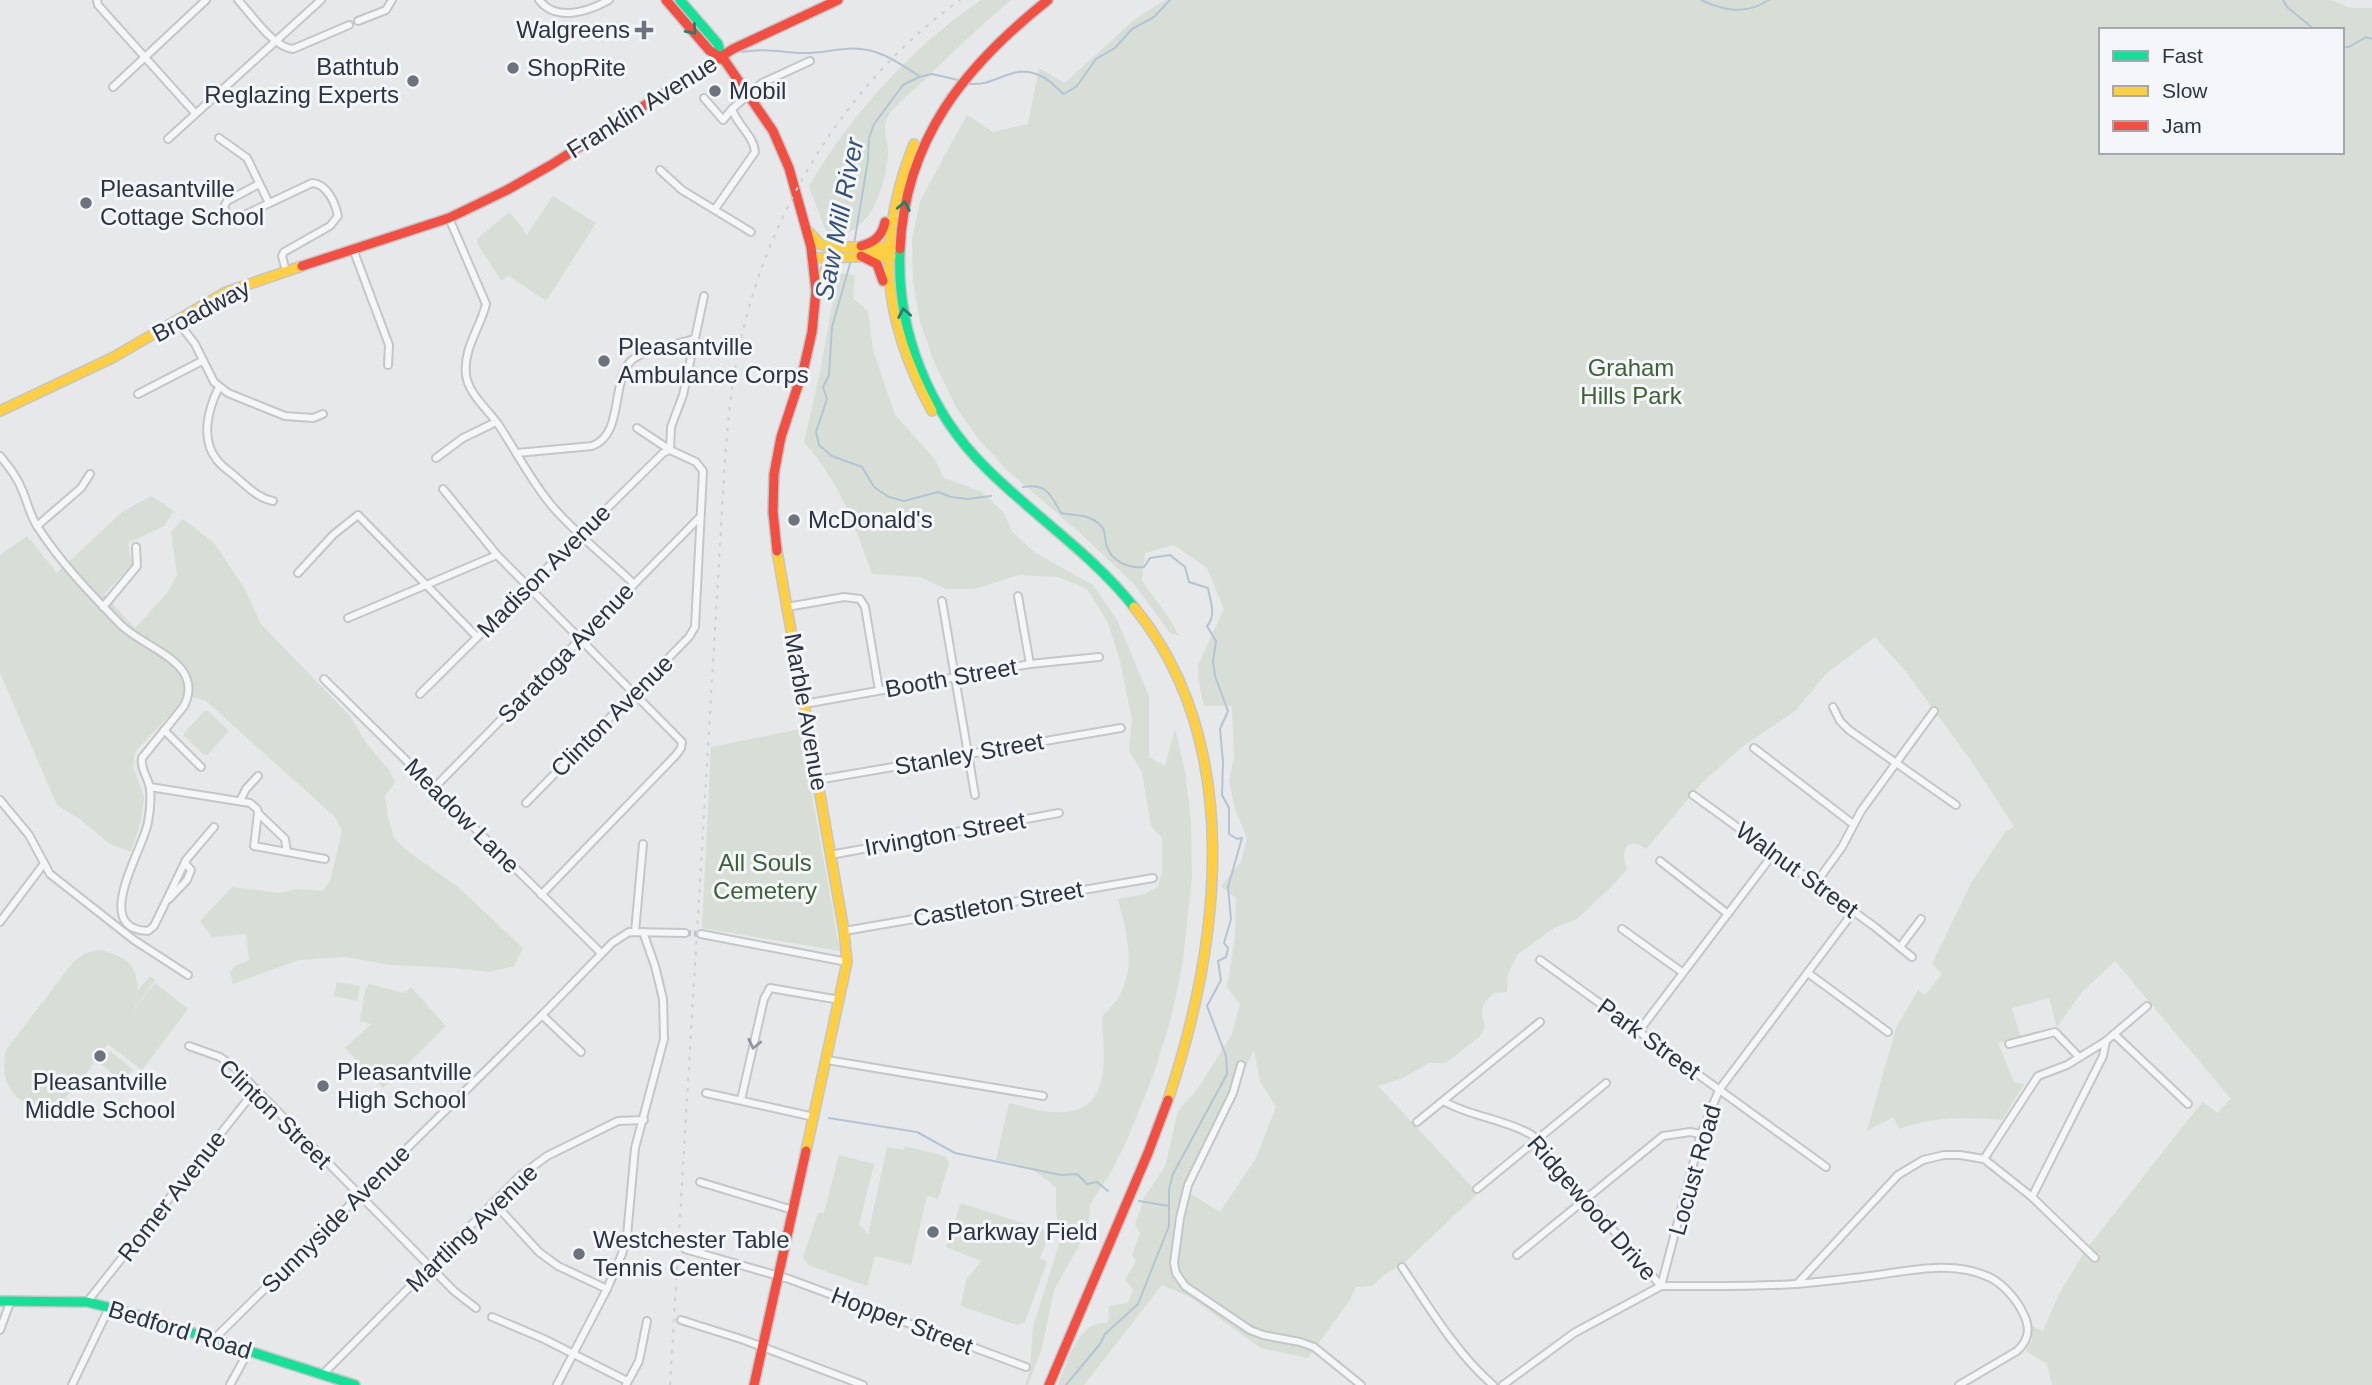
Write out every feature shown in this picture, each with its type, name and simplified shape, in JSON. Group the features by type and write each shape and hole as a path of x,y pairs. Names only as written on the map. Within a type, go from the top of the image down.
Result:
{"main road":[{"path":"666,0 709,50 721,56"},
{"path":"680,0 718,44 721,56"},
{"name":"Franklin Avenue","path":"449,218 551,165 721,56 838,0"},
{"path":"1035,0 997,31 922,128 902,174 892,214 888,251 891,300 903,352 928,405 963,455 989,482 1099,578 1132,613 1160,654 1180,698 1193,744 1204,829 1204,890 1196,963 1185,1017 1150,1126 1040,1385"},
{"path":"965,71 1008,31 1048,0"},
{"name":"Marble Avenue","path":"721,56 749,93 780,143 813,258 816,299 810,344 781,437 774,474 773,524 844,931 847,962 754,1385"},
{"path":"952,88 917,158 904,205 899,251 902,298 909,334 920,368 942,412 962,442 986,469 1097,565 1147,619 1172,661 1191,705 1207,783 1212,843 1211,891 1204,964 1195,1011 1157,1127 1049,1385"},
{"path":"861,251 883,233 894,182 902,174"},
{"name":"Broadway","path":"0,411 112,358 226,292 449,218"},
{"path":"807,230 823,246 843,252"},
{"path":"861,251 881,268 887,321 893,340 903,352"},
{"path":"813,258 823,259 843,252 899,251"},
{"path":"816,299 826,269 843,252"},
{"name":"Bedford Road","path":"0,1301 87,1302 355,1385"}],"street":[{"path":"113,87 206,0"},
{"path":"238,0 282,47 293,49 349,25"},
{"path":"168,139 321,0"},
{"path":"358,21 386,10 392,0"},
{"path":"539,0 549,11 559,13 574,12 609,0"},
{"path":"98,2 195,113"},
{"path":"704,98 723,120 762,83 810,61"},
{"path":"715,209 755,152 755,146 735,118 732,109"},
{"path":"219,138 247,159 269,203"},
{"path":"660,170 681,190 751,232"},
{"path":"259,184 226,201 225,212 234,219 312,183 319,183 329,194 337,210 338,216 330,226 284,252 282,256 286,271"},
{"path":"449,218 486,304 484,316 466,358 466,378 473,393 496,422 551,505 634,584"},
{"path":"353,249 389,345 388,365"},
{"path":"670,450 671,427 683,395 704,296"},
{"path":"178,322 195,344 202,361 219,387 285,416 313,418 323,414"},
{"path":"517,453 600,443 609,433 629,363 642,355 694,339"},
{"path":"138,394 202,361"},
{"path":"219,387 208,418 207,434 212,452 217,461 256,494 273,501"},
{"path":"436,458 463,438 496,422"},
{"path":"637,428 696,463 703,471 699,518"},
{"name":"Madison Avenue","path":"419,694 580,533 663,453 670,450"},
{"path":"0,456 23,492 28,512 57,553 130,634 172,659 186,674 190,687 184,706 142,758 142,769 150,787 148,824 121,897 124,919 133,928 148,931 158,919 185,863 214,827"},
{"path":"37,526 82,488 90,474"},
{"path":"443,489 497,555 682,742 676,755 541,895"},
{"path":"298,573 333,535 358,514 477,637"},
{"name":"Saratoga Avenue","path":"434,788 699,518"},
{"name":"Clinton Avenue","path":"526,803 689,637 695,627 699,518"},
{"path":"103,607 137,566 136,547"},
{"path":"348,618 497,555"},
{"path":"1018,596 1030,664"},
{"path":"788,607 844,597 860,599 865,607 879,690"},
{"path":"942,601 975,795"},
{"name":"Booth Street","path":"804,704 1030,664 1099,657"},
{"name":"Meadow Lane","path":"324,679 601,953"},
{"path":"1833,707 1843,724 1956,805"},
{"path":"1816,883 1842,846 1853,824 1934,711"},
{"name":"Stanley Street","path":"817,780 1121,727"},
{"path":"164,730 201,767"},
{"path":"1754,748 1853,824"},
{"path":"240,801 246,789 258,776"},
{"path":"150,787 250,803 257,808 258,813 254,846 325,859"},
{"name":"Walnut Street","path":"1693,795 1816,883 1912,957"},
{"path":"0,800 29,835 50,874 134,940 188,975"},
{"path":"258,813 285,839 287,852"},
{"name":"Irvington Street","path":"830,855 1059,813"},
{"path":"557,1385 607,1289 622,1254 627,1236 634,1160 664,1039 661,988 639,932 643,844"},
{"path":"1639,1031 1774,853"},
{"path":"1660,861 1728,914"},
{"path":"165,902 190,876 191,870 185,863"},
{"path":"0,922 43,865"},
{"name":"Castleton Street","path":"844,931 1153,878"},
{"name":"Locust Road","path":"1661,1286 1700,1134 1719,1090 1854,912"},
{"path":"1900,947 1921,919"},
{"path":"1622,929 1682,972"},
{"path":"639,932 685,933"},
{"name":"Sunnyside Avenue","path":"213,1340 542,1015 601,953 624,934 639,932"},
{"path":"701,934 847,962"},
{"name":"Park Street","path":"1540,960 1826,1167"},
{"path":"1808,973 1888,1032"},
{"path":"741,1100 764,999 770,988 840,1000"},
{"path":"1984,1159 2038,1076 2067,1065 2106,1041 2147,1006"},
{"path":"542,1015 581,1052"},
{"path":"1417,1122 1541,1022"},
{"path":"2009,1044 2055,1032 2079,1057"},
{"path":"2114,1034 2188,1104"},
{"path":"2032,1197 2103,1056 2106,1041"},
{"name":"Clinton Street","path":"189,1046 220,1057 256,1089 454,1291 476,1308"},
{"path":"827,1060 1043,1096"},
{"path":"1241,1065 1233,1093 1188,1185 1180,1218 1174,1263 1176,1272 1185,1286 1250,1330 1314,1348 1361,1385"},
{"path":"1477,1189 1606,1083"},
{"name":"Romer Avenue","path":"87,1302 256,1089"},
{"path":"706,1094 814,1117"},
{"name":"Ridgewood Drive","path":"1445,1102 1461,1111 1518,1126 1538,1140 1661,1286"},
{"name":"Martling Avenue","path":"323,1374 520,1177 547,1156 618,1121 644,1121"},
{"path":"1517,1255 1664,1136 1678,1132 1700,1134"},
{"path":"1797,1284 1884,1188 1913,1164 1944,1155 1984,1159 2032,1197 2095,1258"},
{"path":"700,1182 793,1210"},
{"path":"494,1203 539,1252 558,1266 607,1289"},
{"name":"Hopper Street","path":"685,1249 779,1276 1026,1367"},
{"path":"1402,1267 1447,1332 1482,1376 1493,1385"},
{"path":"1503,1385 1567,1338 1661,1286 1756,1287 1934,1267 1991,1278 2015,1300 2025,1315 2028,1333 2022,1346 1959,1385"},
{"path":"0,1330 11,1300"},
{"path":"72,1385 109,1308"},
{"path":"492,1317 574,1354 627,1383 639,1361 647,1321"},
{"path":"681,1320 763,1347 846,1382 863,1385"},
{"path":"230,1385 248,1352"}],"green space":[{"path":"981,0 1011,0 887,118 885,127 888,150 880,193 867,217 858,226 835,237 825,229 809,186 844,133 885,84 931,39"},
{"name":"Graham Hills Park","path":"1165,0 2332,0 2350,8 2372,8 2372,1385 2052,1385 2047,1364 2026,1351 2032,1340 2032,1326 2043,1331 2059,1294 2085,1251 2191,1116 2203,1102 2217,1113 2231,1099 2115,961 2082,992 2057,1027 2049,998 2012,1008 2021,1038 1998,1043 2014,1082 2024,1084 2002,1120 1950,1118 1899,1129 1893,1117 1867,1131 1896,1028 1918,990 1925,995 1942,974 1932,964 1971,883 2005,832 2014,826 1969,758 1906,672 1875,637 1827,673 1795,711 1742,747 1701,784 1646,849 1634,843 1629,844 1624,857 1627,869 1577,919 1554,928 1518,954 1508,974 1507,992 1494,993 1484,1005 1482,1012 1485,1027 1479,1037 1446,1063 1429,1063 1403,1078 1378,1086 1478,1193 1405,1262 1372,1286 1356,1287 1350,1300 1308,1358 1261,1348 1190,1297 1162,1285 1084,1385 1058,1385 1081,1335 1097,1324 1108,1323 1109,1306 1128,1303 1133,1290 1125,1279 1136,1262 1132,1254 1140,1234 1135,1224 1145,1196 1165,1167 1178,1111 1199,1087 1232,1034 1240,1004 1227,987 1235,937 1236,898 1221,886 1241,862 1247,838 1235,809 1229,781 1234,757 1232,706 1204,706 1199,683 1198,665 1224,609 1207,568 1174,545 1145,553 1142,581 1179,636 1170,633 1134,584 1008,471 980,441 957,409 934,362 920,322 913,282 912,240 920,201 967,115 993,132 1028,124 1039,68 1065,83 1134,20","holes":["1254,1050 1260,1081 1276,1107 1256,1158 1220,1212 1188,1192"]},
{"path":"553,196 596,223 546,301 509,276 501,280 478,245 477,239 509,212 523,228 526,236"},
{"path":"838,273 855,275 853,298 868,311 873,350 895,415 934,458 944,478 982,492 1004,513 1012,531 1034,552 1093,585 1117,620 1149,696 1149,757 1165,766 1175,729 1185,771 1191,821 1192,876 1183,961 1172,1015 1154,1073 1127,1140 1110,1174 1090,1204 1088,1230 1054,1290 1042,1348 1028,1385 1025,1385 1030,1369 1033,1327 1061,1238 1056,1213 1056,1188 1029,1168 996,1160 1009,1103 1051,1112 1071,1111 1086,1106 1095,1096 1103,1067 1102,1017 1117,999 1128,973 1128,948 1118,899 1144,894 1158,887 1162,873 1162,838 1151,826 1142,772 1129,751 1132,720 1120,661 1108,623 1087,589 1058,577 1020,575 974,589 946,589 920,577 872,574 837,489 804,442"},
{"path":"151,496 174,511 164,526 128,543 132,565 104,594 135,628 167,593 177,575 171,532 183,519 214,543 245,589 260,623 350,716 366,743 389,770 395,782 385,796 394,838 406,850 458,887 523,948 514,966 489,972 392,965 345,957 299,960 233,984 230,972 235,966 249,960 246,934 212,937 200,921 232,887 280,893 297,889 323,891 330,881 342,831 335,817 206,701 183,694 179,705 135,752 133,767 144,797 141,821 131,852 110,844 81,820 57,805 0,673 0,555 27,536 57,573 122,512"},
{"path":"205,711 228,732 207,755 184,736"},
{"name":"All Souls Cemetery","path":"800,729 840,951 702,928 711,747"},
{"path":"100,950 117,955 128,962 135,973 138,990 150,976 155,980 129,1016 155,983 188,1009 142,1070 108,1044 79,1083 59,1102 43,1106 24,1102 12,1091 5,1076 6,1050 74,961 86,953"},
{"path":"337,982 360,986 357,1001 334,996"},
{"path":"369,984 405,993 411,987 446,1026 383,1088 345,1048 371,1024 360,1021 365,990"},
{"path":"110,1051 133,1070 122,1082 100,1063"},
{"path":"905,1146 945,1156 949,1163 938,1199 927,1196 911,1265 875,1256 867,1286 808,1265 803,1257 818,1213 824,1213 839,1155 874,1164 859,1225 868,1235 887,1147 904,1150"},
{"path":"961,1203 1050,1232 1040,1258 1047,1262 1025,1322 1017,1325 961,1306 966,1280 981,1261 946,1247"}],"waterway":[{"name":"Saw Mill River","path":"970,84 989,82 1023,72 1043,77 1064,94 1077,86 1096,59 1115,48 1132,29 1154,17 1170,0"},
{"name":"Saw Mill River","path":"1701,0 1735,10 1752,8 1769,0"},
{"name":"Saw Mill River","path":"2283,0 2287,7 2313,28"},
{"name":"Saw Mill River","path":"2344,47 2366,37 2372,39"},
{"path":"742,52 866,50 893,60 919,76"},
{"name":"Saw Mill River","path":"854,244 869,138 874,124 903,85 932,74 958,80"},
{"name":"Saw Mill River","path":"851,260 832,327 829,375 823,387 827,399 816,432 819,445 832,456 862,467 874,487 889,497 904,501 938,492 968,499 991,496"},
{"name":"Saw Mill River","path":"1023,487 1043,488 1061,513 1085,517 1101,525 1108,549 1120,562 1144,567 1150,558 1170,555 1185,567 1189,582 1208,588 1212,617 1207,626 1216,641 1213,661 1215,676 1228,711 1220,729 1222,795 1229,808 1229,834 1237,839 1242,838 1228,887 1231,919 1224,943 1228,948 1226,957 1218,961 1221,980 1207,1006 1226,1056 1227,1074 1173,1174 1169,1189 1169,1226 1138,1304 1105,1334 1100,1344 1066,1385"},
{"path":"829,1118 917,1132 955,1153 1061,1175 1077,1174 1087,1184 1097,1182 1108,1191"},
{"path":"1139,1201 1169,1206"}],"tunnel":[{"path":"685,933 701,934"}],"railway":[{"path":"670,1385 724,471 739,348 752,297 769,248 791,199 818,153 848,110 882,69 919,33 960,0"}],"traffic: fast":[{"path":"680,0 718,44 721,56"},
{"path":"900,249 900,279 910,339 932,395 948,421 965,446 986,468 1081,552 1134,607"},
{"path":"0,1301 87,1302 127,1312 355,1385"}],"traffic: slow":[{"path":"914,144 893,214 889,247 890,280 894,312 903,344 932,411"},
{"path":"808,231 820,244 830,247 893,247"},
{"path":"813,258 891,256"},
{"path":"818,290 826,269 838,259"},
{"path":"0,411 112,358 226,292 302,266"},
{"path":"777,551 844,931 847,962 806,1151"},
{"path":"1134,607 1170,661 1194,720 1208,782 1212,847 1210,912 1200,977 1186,1040 1168,1100"}],"traffic: jam":[{"path":"666,0 709,50 725,61 773,131 789,168 811,247 816,291 812,332 804,367 781,437 774,474 773,512 777,551"},
{"path":"302,266 449,218 507,190 733,49 838,0"},
{"path":"900,249 904,209 914,173 927,139 945,108 991,51 1048,0"},
{"path":"861,246 877,238 885,222"},
{"path":"861,256 877,264 883,281"},
{"path":"1049,1385 1168,1100"},
{"path":"754,1385 806,1151"}],"place":[{"name":"Walgreens","path":"644,30"},
{"name":"ShopRite","path":"513,68"},
{"name":"Bathtub Reglazing Experts","path":"413,81"},
{"name":"Mobil","path":"715,91"},
{"name":"Pleasantville Cottage School","path":"86,203"},
{"name":"Pleasantville Ambulance Corps","path":"604,361"},
{"name":"McDonald's","path":"794,520"},
{"name":"Pleasantville Middle School","path":"100,1056"},
{"name":"Pleasantville High School","path":"323,1086"},
{"name":"Parkway Field","path":"933,1232"},
{"name":"Westchester Table Tennis Center","path":"579,1254"}]}
